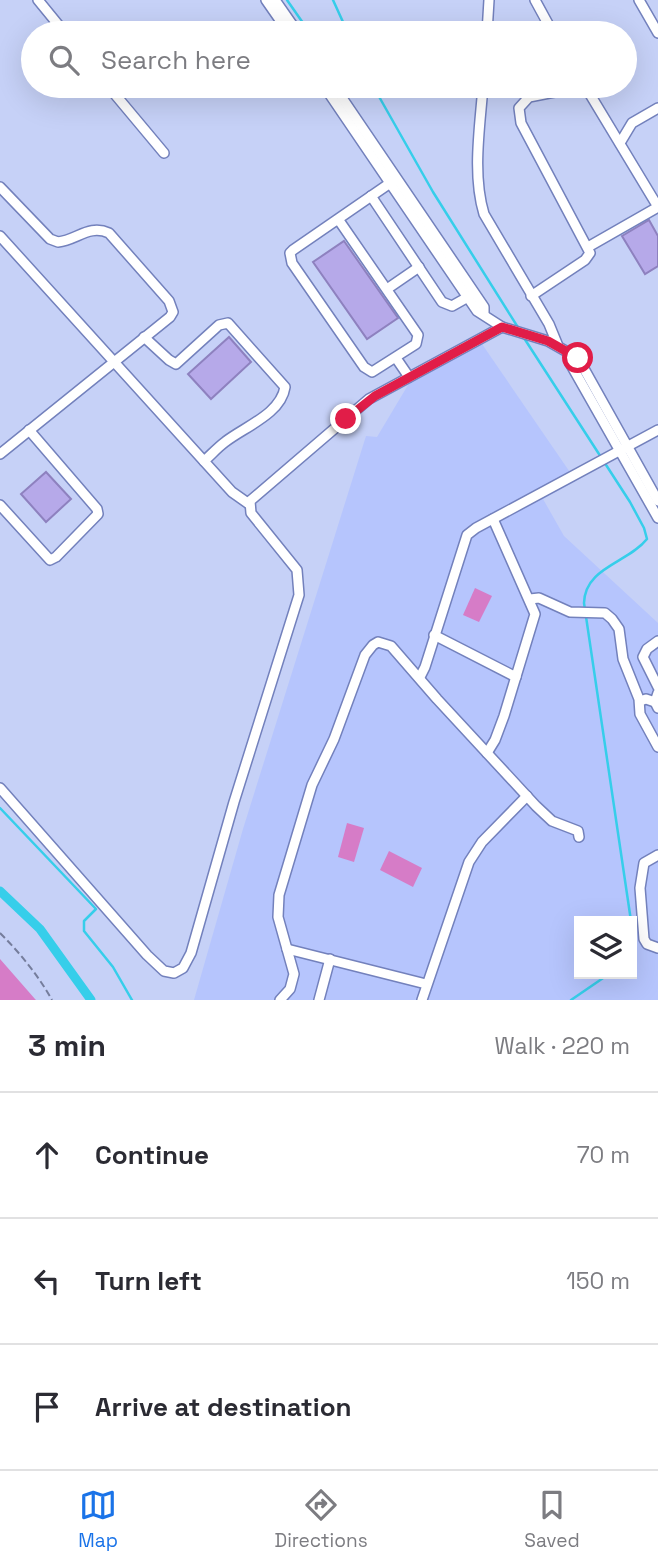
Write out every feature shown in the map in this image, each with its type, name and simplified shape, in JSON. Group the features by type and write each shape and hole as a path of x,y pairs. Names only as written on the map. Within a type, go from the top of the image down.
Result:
{"street":[{"path":"38,0 55,21"},
{"path":"266,0 281,21"},
{"path":"275,0 290,21"},
{"path":"488,21 489,0"},
{"path":"535,0 546,21"},
{"path":"639,0 658,33"},
{"path":"118,98 164,153"},
{"path":"333,98 484,307 484,314"},
{"path":"341,98 477,311 506,328 558,346 569,354 570,363 658,517"},
{"path":"482,98 478,183 481,206 549,324 558,346"},
{"path":"528,98 523,101 518,114 590,253 585,260 531,296"},
{"path":"588,247 658,207 592,98"},
{"path":"620,143 632,123 658,108"},
{"path":"338,219 418,335 416,344 378,370 368,371 289,258 293,250 393,181"},
{"path":"0,187 50,239 58,242 91,229 109,233 173,307 170,317 0,454"},
{"path":"371,196 447,305 452,306 468,297"},
{"path":"0,236 237,497 248,504 259,524 297,570 299,595 234,802 200,926 183,968 174,973 164,971 147,955 0,788"},
{"path":"387,289 419,267"},
{"path":"144,337 176,364 219,325 228,323 285,387 282,397 268,412 225,442 204,461"},
{"path":"248,504 369,399 506,328"},
{"path":"396,358 408,377"},
{"path":"0,505 50,560 98,514 97,509 29,430"},
{"path":"420,677 464,540 471,531 658,430"},
{"path":"620,451 658,500"},
{"path":"487,753 495,740 535,614 493,519"},
{"path":"530,599 539,598 563,611 605,613 617,625 623,659 640,701 640,714 658,747"},
{"path":"434,635 516,677"},
{"path":"658,641 647,649 643,657 658,687"},
{"path":"280,1000 294,982 294,974 278,917 279,895 312,785 334,738 365,655 373,645 386,643 391,646 527,796 552,821 578,831 579,837"},
{"path":"640,701 657,701"},
{"path":"422,1000 469,862 482,842 527,796"},
{"path":"658,856 644,863 640,888 644,939 647,944 658,948"},
{"path":"287,949 426,984"},
{"path":"319,1000 330,959"}],"path":[{"path":"0,933 43,983 52,1000"}],"shaded area":[{"path":"482,344 576,481 543,499 564,536 658,623 658,1000 194,1000 243,829 366,436 377,437 411,380"},
{"path":"475,588 492,596 479,622 463,615"},
{"path":"347,823 364,828 354,862 338,857"},
{"path":"389,851 422,868 413,887 380,870"},
{"path":"0,959 35,999 36,1000 0,1000"}],"building":[{"path":"649,220 658,236 658,266 645,274 622,236"},
{"path":"344,241 398,318 367,339 313,262"},
{"path":"229,337 251,362 211,399 188,374"},
{"path":"46,472 71,499 46,522 21,494"}],"waterway":[{"path":"287,0 302,21"},
{"path":"333,0 343,21"},
{"path":"380,98 433,192 519,329"},
{"path":"524,338 630,502 647,539 599,573 586,591 584,603 630,916"},
{"path":"0,808 96,909 84,921 84,931 113,967 132,1000"},
{"path":"0,891 40,929 91,1000"},
{"path":"571,1000 602,979"}],"route":[{"path":"346,419 369,399 502,327 548,341 578,358"}]}
